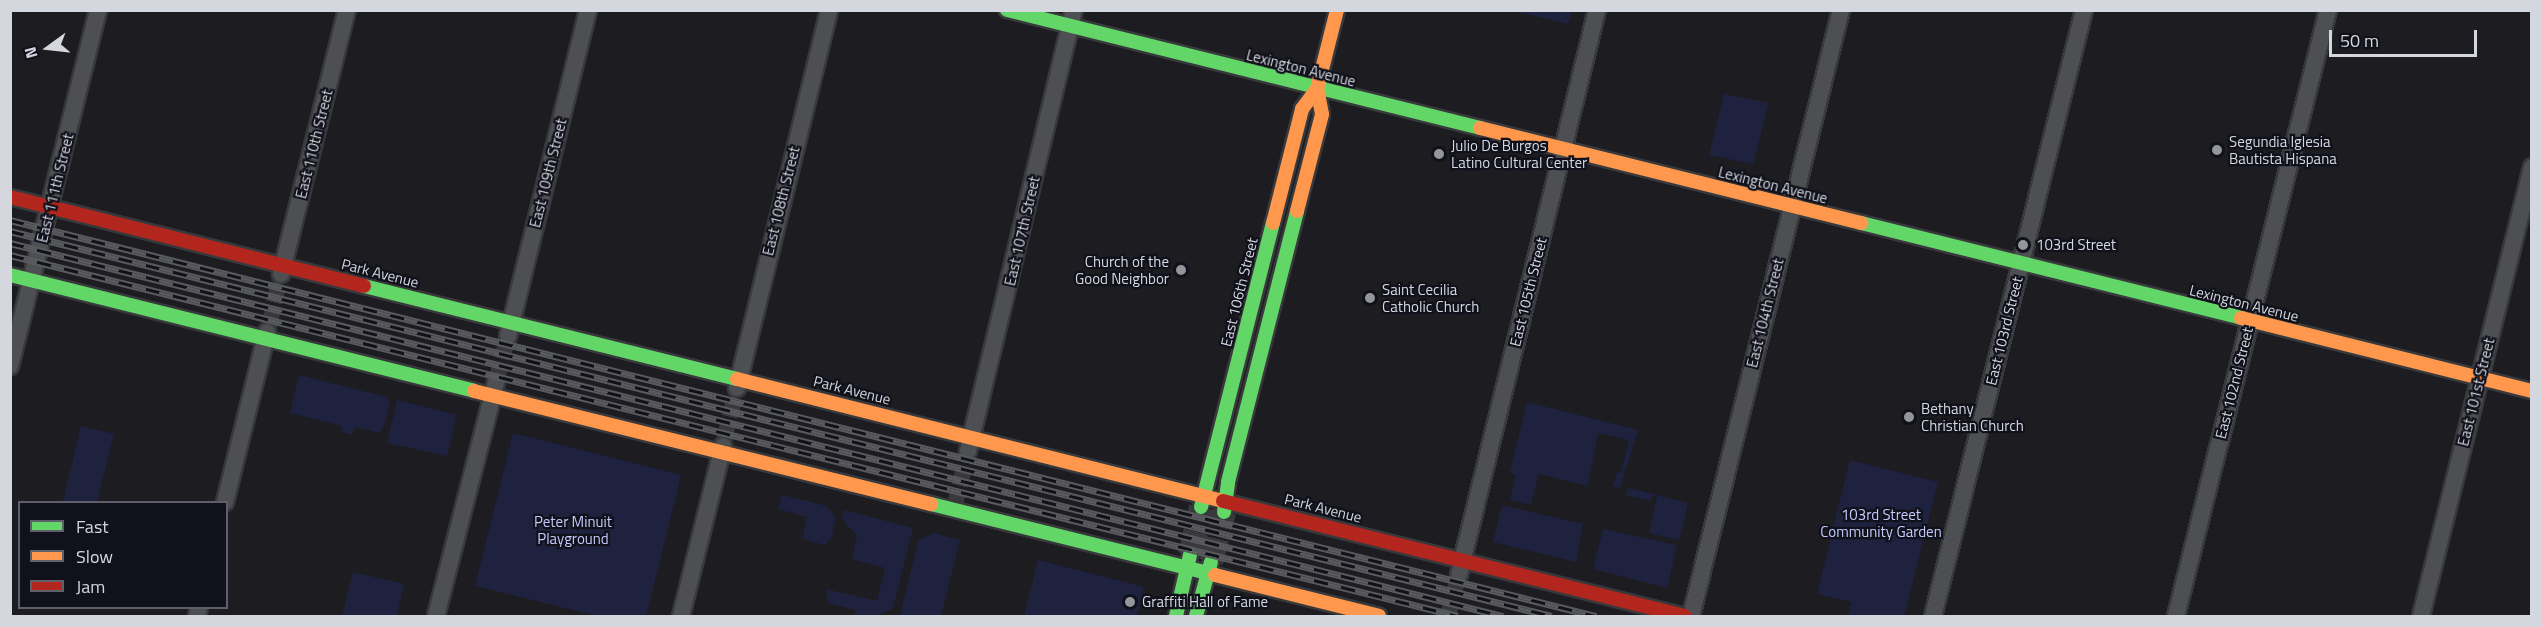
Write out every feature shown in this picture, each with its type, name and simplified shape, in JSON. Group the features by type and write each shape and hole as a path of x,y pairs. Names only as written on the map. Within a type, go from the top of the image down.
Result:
{"main road":[{"name":"Lexington Avenue","path":"1007,10 1071,18 1317,89 2532,391"},
{"name":"East 106th Street","path":"1203,501 1302,109 1317,89 1337,10"},
{"name":"East 106th Street","path":"1225,506 1322,114 1317,89"},
{"name":"Park Avenue","path":"10,197 282,272 509,330 1225,506 1460,567 1685,616"},
{"path":"10,275 267,332 494,388 1187,569 1209,568 1379,616"},
{"path":"1176,616 1190,555"},
{"path":"1196,616 1209,568"}],"street":[{"name":"East 111th Street","path":"10,366 98,10"},
{"name":"East 110th Street","path":"282,272 347,10"},
{"name":"East 109th Street","path":"509,330 588,10"},
{"name":"East 108th Street","path":"737,386 829,10"},
{"name":"East 105th Street","path":"1460,567 1598,10"},
{"name":"East 104th Street","path":"1691,616 1841,10"},
{"name":"East 103rd Street","path":"1933,616 2084,10"},
{"name":"East 102nd Street","path":"2176,616 2328,10"},
{"name":"East 107th Street","path":"970,444 1071,18"},
{"name":"East 101st Street","path":"2421,616 2532,168"},
{"path":"225,501 267,332"},
{"path":"436,616 494,388"},
{"path":"681,616 723,446"}],"green space":[{"path":"1572,10 1568,24 1514,11"},
{"path":"1724,94 1769,103 1753,164 1709,155"},
{"path":"299,375 387,397 390,403 384,426 379,433 355,427 352,435 341,432 342,426 290,413"},
{"path":"397,400 457,415 447,456 387,443"},
{"path":"1527,402 1638,430 1620,488 1613,486 1617,472 1621,473 1629,440 1598,433 1588,486 1539,474 1531,505 1510,500 1516,475 1510,472"},
{"path":"81,426 114,434 97,501 63,501"},
{"name":"Peter Minuit Playground","path":"513,433 681,475 646,616 597,616 475,586"},
{"name":"103rd Street Community Garden","path":"1850,460 1938,482 1904,616 1848,616 1852,602 1817,594"},
{"path":"1629,488 1688,503 1679,540 1649,533 1657,497 1652,496 1651,501 1625,495"},
{"path":"782,495 827,506 836,517 831,539 825,545 802,539 807,517 778,509"},
{"path":"1502,505 1583,524 1576,562 1493,542"},
{"path":"844,510 913,528 893,608 878,616 855,615 855,610 828,603 826,589 877,601 885,568 852,559 857,536 841,518"},
{"path":"1603,529 1677,545 1667,588 1593,569"},
{"path":"933,533 960,540 941,616 900,616 918,541"},
{"path":"1038,560 1144,587 1137,616 1024,616"},
{"path":"353,572 404,584 397,616 342,616"}],"tunnel":[{"path":"269,326 280,278"},
{"path":"496,382 508,336"},
{"path":"724,440 736,392"},
{"path":"954,509 968,451"},
{"path":"1190,555 1201,507"},
{"path":"1211,562 1224,512"},
{"path":"1448,616 1459,574"}],"railway":[{"path":"10,220 1596,616"},
{"path":"10,231 1552,616"},
{"path":"10,243 1503,616"},
{"path":"10,255 1458,616"}],"traffic: fast":[{"path":"1007,10 1480,128"},
{"path":"1224,512 1228,482 1297,211"},
{"path":"1201,507 1273,223"},
{"path":"1861,223 2241,318"},
{"path":"10,275 474,391"},
{"path":"364,286 737,379"},
{"path":"931,504 1215,575"},
{"path":"1176,616 1190,555"},
{"path":"1196,616 1211,562"}],"traffic: slow":[{"path":"1273,223 1302,109 1317,89 1337,10"},
{"path":"1297,211 1322,114 1317,89"},
{"path":"1480,128 1861,223"},
{"path":"2241,318 2532,391"},
{"path":"737,379 1223,501"},
{"path":"474,391 931,504"},
{"path":"1215,575 1379,616"}],"traffic: jam":[{"path":"10,197 364,286"},
{"path":"1223,501 1685,616"}],"place":[{"name":"Segundia Iglesia Bautista Hispana","path":"2217,150"},
{"name":"Julio De Burgos Latino Cultural Center","path":"1439,154"},
{"name":"103rd Street","path":"2023,245"},
{"name":"Church of the Good Neighbor","path":"1181,270"},
{"name":"Saint Cecilia Catholic Church","path":"1370,298"},
{"name":"Bethany Christian Church","path":"1909,417"},
{"name":"Graffiti Hall of Fame","path":"1130,602"}]}
